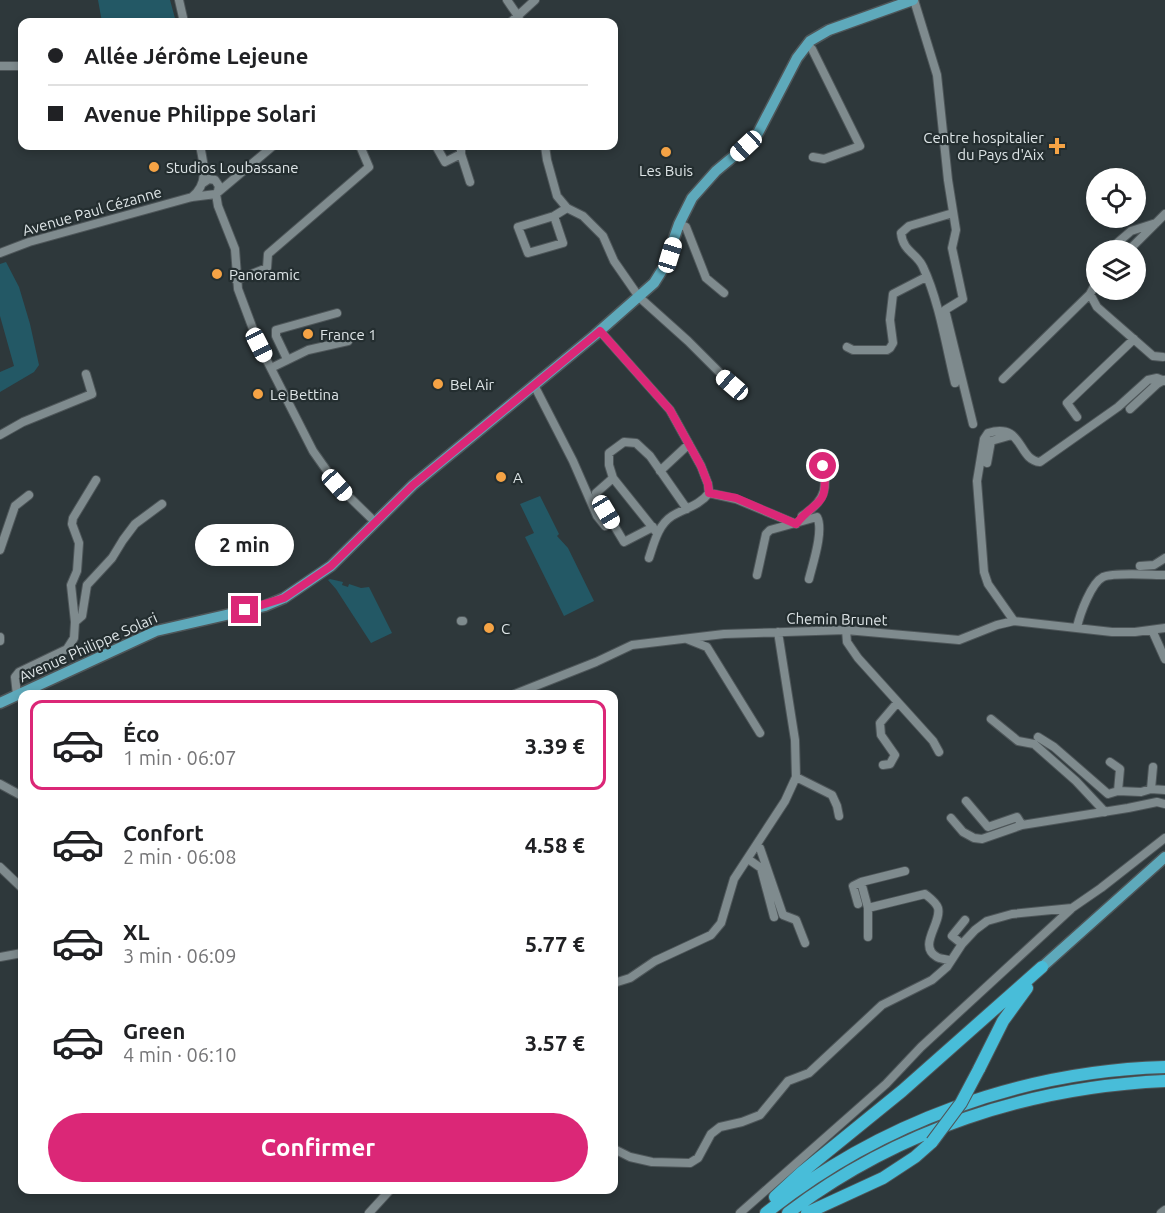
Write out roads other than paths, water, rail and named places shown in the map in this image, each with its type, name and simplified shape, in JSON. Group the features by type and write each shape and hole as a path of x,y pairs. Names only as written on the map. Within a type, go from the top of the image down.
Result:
{"highway":[{"path":"807,1213 883,1178 915,1157 932,1142 961,1103 1004,1021 1042,968"},
{"path":"759,1213 801,1173 902,1091 1042,968"},
{"path":"766,1213 797,1189 866,1147 946,1110 1027,1085 1070,1076 1114,1070 1165,1067"},
{"path":"788,1213 853,1170 925,1134 962,1119 1002,1106 1069,1091 1165,1081"}],"main road":[{"name":"Avenue Philippe Solari","path":"28,690 156,631 265,606 284,598 338,561 413,485 600,331 654,283 664,267 679,224 698,190 758,133 797,58 807,44 823,33 913,0"},
{"name":"Avenue Philippe Solari","path":"0,703 17,695"},
{"path":"1042,968 1165,857"}],"street":[{"path":"179,0 183,18"},
{"path":"507,0 518,18"},
{"path":"520,18 535,0"},
{"path":"913,0 937,75 956,230 952,248 963,299 945,310 973,424"},
{"path":"807,44 812,49 860,146 824,159 813,157"},
{"path":"0,66 18,66"},
{"path":"201,150 218,206 235,249 236,280 253,332 313,451 350,499 375,522"},
{"name":"Avenue Paul Cézanne","path":"0,253 29,242 214,189 237,177 268,150"},
{"path":"236,280 267,268 269,266 268,254 276,245 369,167 362,150"},
{"path":"438,150 445,162 461,150 470,182"},
{"path":"546,150 557,196 567,208 583,216 603,236 614,261 639,297 732,385"},
{"path":"203,161 203,184"},
{"path":"203,184 207,179 214,189"},
{"name":"Avenue Paul Cézanne","path":"192,196 203,184"},
{"path":"554,216 563,243 528,253 518,227 554,216 567,208"},
{"path":"953,213 909,226 901,233 907,250 922,264 955,383"},
{"path":"1139,240 1165,214"},
{"path":"1121,240 1131,231 1156,223"},
{"path":"679,224 686,227 706,278 724,293"},
{"path":"848,347 853,350 887,350 890,348 893,343 890,320 894,294 926,277"},
{"path":"1004,380 1086,298"},
{"path":"1093,300 1097,307 1153,356 1163,357"},
{"path":"287,360 276,336 276,330 337,313"},
{"path":"600,331 670,410 701,466 709,493"},
{"path":"1077,417 1067,403 1134,339"},
{"path":"271,368 308,350 348,341"},
{"path":"0,435 24,422 92,394 86,374"},
{"path":"1014,621 988,584 984,572 977,481 984,439 988,433 1007,431 1012,434 1033,461 1040,462 1118,407 1148,380 1157,378 1164,381"},
{"path":"1130,409 1157,384 1164,381"},
{"path":"534,385 573,461 597,516 605,526"},
{"path":"987,463 991,441 1012,434"},
{"path":"655,530 613,478 609,465 609,453 624,442 636,443 650,456 687,509"},
{"path":"660,471 689,444"},
{"path":"796,524 802,516 820,502 826,484 821,453"},
{"path":"613,478 596,493 624,542 655,530 672,516 698,504 709,493"},
{"path":"17,695 15,677 19,672 67,650 74,638 75,622 71,585 77,571 79,543 72,524 73,518 96,480"},
{"path":"709,493 736,498 796,524"},
{"path":"0,550 15,506 29,495"},
{"path":"75,622 82,616 87,585 112,558 135,524 162,504"},
{"path":"757,575 766,534 770,530 817,517 819,521 809,579"},
{"path":"649,558 655,530"},
{"path":"1140,566 1154,565 1165,558"},
{"path":"1077,627 1080,615 1094,586 1101,578 1165,575"},
{"name":"Chemin Brunet","path":"525,690 632,645 724,634 846,630 959,640 1014,621 1112,632 1165,628"},
{"path":"846,630 847,642 853,650 897,703 933,741 939,752"},
{"path":"1152,630 1165,659"},
{"path":"618,982 717,930 734,879 785,801 796,777 795,740 778,632"},
{"path":"687,639 707,647 760,733"},
{"path":"883,765 890,764 895,755 881,735 880,723 897,703"},
{"path":"991,719 1018,741 1034,744 1076,781 1105,812"},
{"path":"1038,737 1054,747 1108,794 1118,791 1141,792 1165,789"},
{"path":"1110,762 1120,769 1118,791"},
{"path":"1151,789 1153,767"},
{"path":"796,777 832,795 839,816"},
{"path":"0,784 18,794"},
{"path":"966,801 988,827 1017,817 1022,825"},
{"path":"951,818 963,832 974,838 982,839 1022,825 1157,802 1165,804"},
{"path":"740,1213 886,1084 921,1047 1072,908 1165,838"},
{"path":"756,847 760,849 783,915 796,920 805,943"},
{"path":"748,859 761,868 774,917"},
{"path":"0,867 18,884"},
{"path":"858,904 852,886 905,871"},
{"path":"861,882 868,908 868,937"},
{"path":"868,908 925,894 933,900 938,909 938,916 929,939 931,950 937,958 951,961"},
{"path":"618,1151 630,1157 652,1162 690,1163 698,1158 711,1134 720,1127 760,1115 788,1081 809,1073 882,1005 932,980 951,961 975,930 987,921 1012,914 1072,908"},
{"path":"962,944 952,936 965,920"},
{"path":"0,957 18,954"},
{"path":"369,1213 386,1194"},
{"path":"1161,1213 1165,1209"}],"place":[{"name":"Centre hospitalier du Pays d'Aix","path":"1057,146"},
{"name":"Les Buis","path":"666,152"},
{"name":"Studios Loubassane","path":"154,167"},
{"name":"Panoramic","path":"217,274"},
{"name":"France 1","path":"308,334"},
{"name":"Bel Air","path":"438,384"},
{"name":"Le Bettina","path":"258,394"},
{"name":"A","path":"501,477"},
{"name":"C","path":"489,628"}]}
